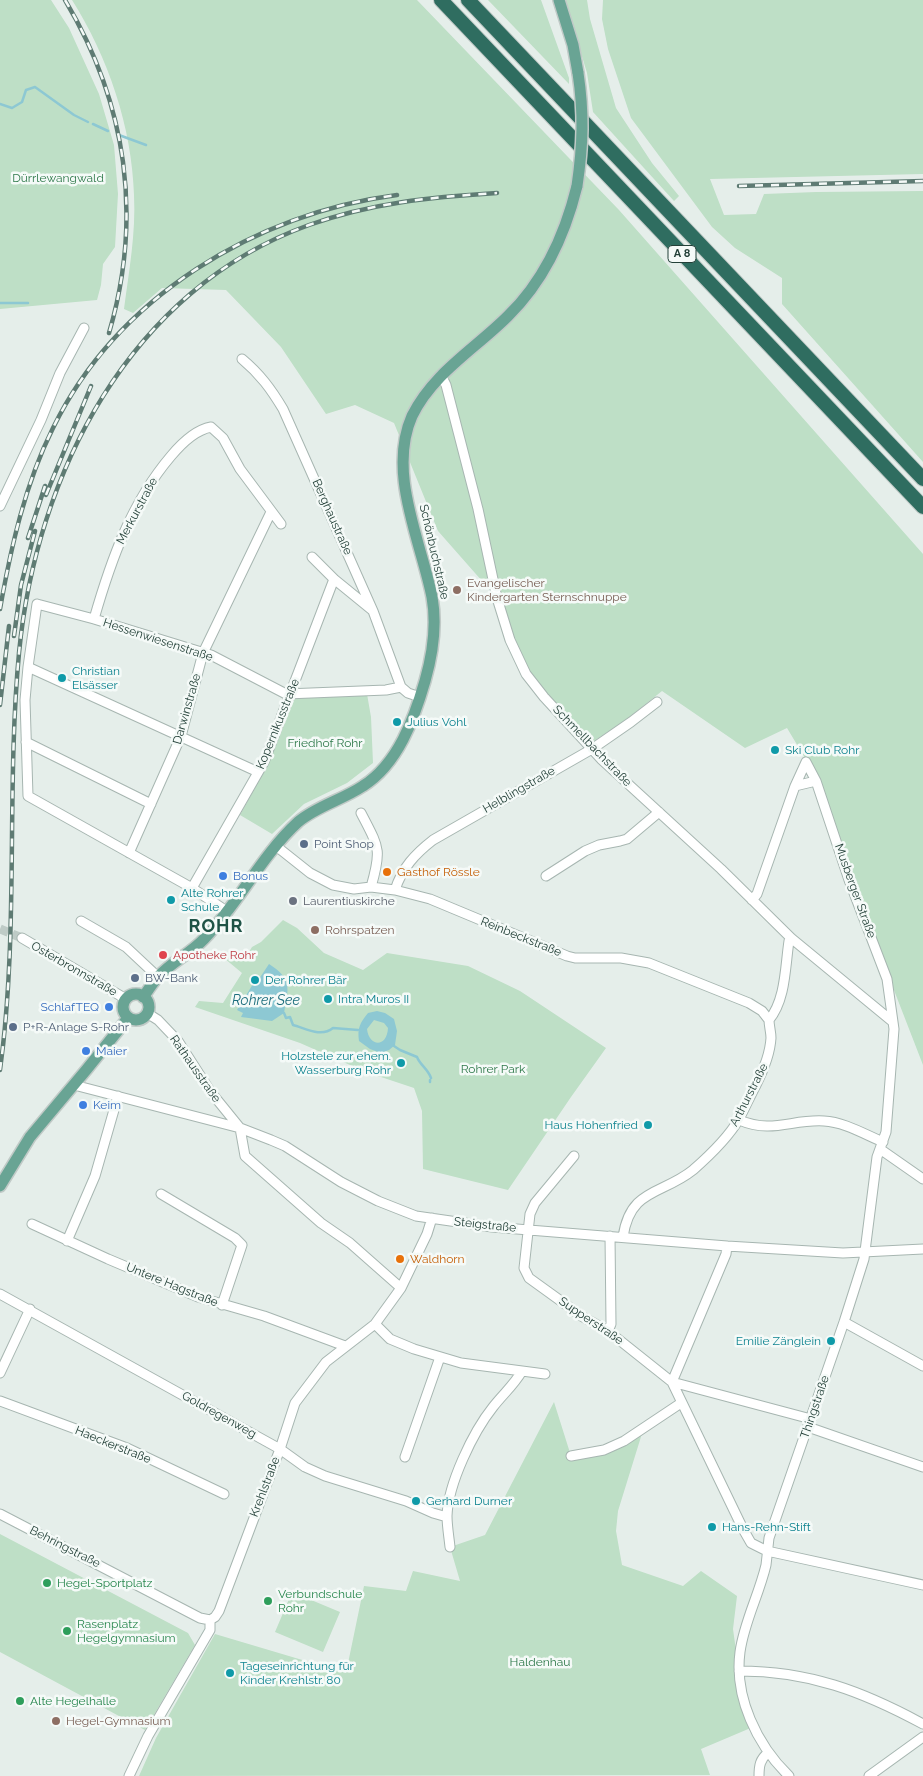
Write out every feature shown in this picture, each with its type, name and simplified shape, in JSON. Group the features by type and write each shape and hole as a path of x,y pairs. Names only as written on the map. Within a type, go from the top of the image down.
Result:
{"highway":[{"name":"A 8","path":"441,0 923,507"},
{"name":"A 8","path":"468,0 923,478"}],"main road":[{"name":"Schönbuchstraße","path":"146,993 158,977 200,943 228,912 276,846 300,820 314,810 365,785 389,763 412,719 432,651 434,618 432,598 414,531 405,487 403,469 404,448 413,414 429,389 441,375 509,316 532,289 547,267 567,223 577,186 584,121 573,45 559,0"},
{"path":"146,993 147,1013 138,1020 128,1018 123,1009 126,999 134,995 146,993"},
{"path":"0,1186 30,1136 128,1018"}],"street":[{"path":"0,506 42,420 60,373 84,328"},
{"name":"Berghaustraße","path":"242,360 257,372 271,388 284,409 373,611 401,687"},
{"name":"Schmellbachstraße","path":"441,375 446,385 478,509 494,584 510,640 526,674 544,697 602,760 791,938 893,1022"},
{"name":"Merkurstraße","path":"94,619 106,577 125,529 143,495 153,479 178,448 203,429 211,427 223,438 240,469 270,512 281,524"},
{"name":"Darwinstraße","path":"129,853 182,736 203,653 270,512"},
{"path":"312,557 334,579 373,611"},
{"name":"Kopernikusstraße","path":"192,888 258,772 290,695 334,579"},
{"name":"Hessenwiesenstraße","path":"28,667 37,604 94,619 211,655 290,695 386,690 401,687"},
{"path":"228,912 192,888 28,796 25,700 28,667 258,772"},
{"path":"401,687 420,697"},
{"name":"Helblingstraße","path":"395,890 399,877 406,866 417,852 433,840 592,749 657,702"},
{"path":"26,742 150,804"},
{"name":"Musberger Straße","path":"795,786 806,762 816,781 849,880 887,978 893,1022"},
{"path":"752,900 757,894 795,786 816,781"},
{"path":"546,876 585,851 599,845 620,842 659,812"},
{"path":"361,813 375,840 379,854 377,870 371,887"},
{"name":"Reinbeckstraße","path":"276,846 310,873 333,885 354,889 371,887 395,890 430,899 575,958 621,958 649,963 749,1003 762,1011 769,1020"},
{"path":"81,921 126,947 158,977"},
{"name":"Osterbronnstraße","path":"22,938 126,999"},
{"name":"Arthurstraße","path":"623,1237 628,1220 638,1201 642,1197 680,1179 693,1170 726,1137 738,1120 768,1055 771,1038 769,1020 776,1011 780,998 791,938"},
{"name":"Rathausstraße","path":"147,1013 158,1020 178,1041 224,1110 240,1128"},
{"name":"Thingstraße","path":"788,1776 768,1753 753,1727 742,1694 739,1671 740,1653 745,1628 766,1565 769,1538 810,1423 864,1260 877,1156 886,1132 893,1022"},
{"name":"Steigstraße","path":"74,1085 240,1128 286,1146 341,1182 401,1211 462,1224 727,1246 843,1253 923,1248"},
{"path":"67,1241 95,1176 118,1096"},
{"path":"216,1123 224,1110"},
{"path":"738,1120 759,1127 821,1121 832,1122 881,1145 923,1179"},
{"path":"240,1128 245,1156 321,1223 350,1243 401,1288"},
{"name":"Supperstraße","path":"574,1156 535,1203 530,1214 524,1268 529,1278 583,1317 608,1331 672,1382 743,1529 751,1543 767,1551"},
{"path":"161,1194 235,1238 242,1246 222,1305"},
{"name":"Krehlstraße","path":"129,1776 148,1736 210,1630 210,1620 219,1611 280,1449 295,1403 326,1362 375,1324 401,1288 427,1234 432,1218"},
{"name":"Untere Hagstraße","path":"32,1224 198,1297 264,1316 345,1346"},
{"path":"608,1331 611,1324 610,1236"},
{"path":"727,1246 726,1254 672,1382 810,1423 923,1467"},
{"name":"Goldregenweg","path":"0,1294 280,1449 305,1467 325,1476 406,1501 447,1517"},
{"path":"0,1374 30,1310"},
{"path":"844,1322 923,1366"},
{"path":"375,1324 390,1339 440,1357 469,1364 544,1374"},
{"path":"405,1457 440,1357"},
{"path":"450,1547 447,1517 456,1475 472,1442 493,1407 516,1383 522,1371"},
{"name":"Haeckerstraße","path":"0,1401 127,1448 224,1494"},
{"path":"571,1456 604,1450 624,1441 681,1403"},
{"name":"Behringstraße","path":"0,1514 200,1618 210,1620"},
{"path":"767,1551 923,1585"},
{"path":"739,1671 788,1674 846,1688 886,1704 923,1724"},
{"path":"869,1776 923,1737"},
{"path":"759,1776 759,1767 763,1757 768,1753"}],"green space":[{"name":"Dürrlewangwald","path":"0,0 51,0 69,28 99,94 114,145 118,194 115,247 103,264 97,300 0,309"},
{"path":"72,0 417,0 619,210 923,554 923,1065 817,778 787,728 745,748 662,691 627,719 594,741 592,749 526,674 497,598 438,531 394,423 355,405 326,414 281,347 226,290 162,288 133,313 124,309 134,224 134,195 129,144 116,93 107,69 97,45"},
{"path":"488,0 541,0 569,78 569,84"},
{"path":"565,0 587,0 590,19 616,108 652,163 679,196 674,201 593,112 587,73"},
{"path":"603,0 923,0 923,174 710,179 724,215 756,214 764,194 923,191 923,462 782,304 782,278 735,248 712,227 631,118 608,49 602,19"},
{"name":"Friedhof Rohr","path":"367,694 371,717 373,763 347,783 304,804 272,834 240,815 268,764 295,698"},
{"name":"Rohrer Park","path":"283,920 297,928 324,953 363,970 387,953 468,966 520,991 606,1048 508,1190 423,1169 422,1111 414,1088 366,1072 300,1043 195,1007 199,1001 223,1003 242,973 224,958 232,950 244,960 252,947 261,942"},
{"name":"Haldenhau","path":"554,1402 571,1456 604,1450 644,1427 618,1511 616,1531 622,1565 683,1586 701,1571 737,1596 733,1629 742,1694 753,1727 701,1749 710,1775 139,1776 156,1738 215,1634 346,1673 364,1586 406,1591 413,1571 460,1581 450,1547 485,1535"},
{"name":"Hegel-Sportplatz","path":"0,1534 188,1633 195,1645 145,1730 0,1652"},
{"path":"292,1592 340,1612 323,1652 275,1632"}],"water":[{"name":"Rohrer See","path":"269,964 282,974 287,984 288,990 284,1013 272,1021 241,1017 243,1013 237,1010 253,984 255,985"},
{"path":"377,1011 385,1013 394,1019 397,1031 395,1045 389,1050 381,1053 370,1049 359,1041 358,1033 360,1026 368,1013","holes":["374,1020 384,1023 388,1028 385,1039 378,1043 374,1042 368,1035 367,1029"]}],"waterway":[{"path":"0,104 12,108 22,102 26,90 35,87 74,115 88,122"},
{"path":"93,124 108,131"},
{"path":"119,135 146,145"},
{"path":"0,303 28,303"},
{"path":"284,1013 286,1018 290,1017 293,1025 313,1031 323,1032 333,1028 358,1030"},
{"path":"394,1046 417,1057 431,1078"}],"tunnel":[{"path":"0,929 22,938"}],"railway":[{"path":"65,0 86,39 103,80 115,120 123,162 126,204 125,247 119,290 109,333"},
{"path":"739,186 923,181"},
{"path":"0,1070 9,966 15,705 19,653 29,586 46,520 71,456 103,396 143,341 191,294 246,254 309,225 355,211 425,199 497,193"},
{"path":"0,609 20,516 43,449 80,381 114,339 153,301 196,269 243,242 293,221 344,205 397,195"},
{"path":"46,495 91,386"},
{"path":"28,538 45,486"},
{"path":"14,636 21,585 35,531"},
{"path":"0,705 9,626"}],"place":[{"name":"Evangelischer Kindergarten Sternschnuppe","path":"457,590"},
{"name":"Christian Elsässer","path":"62,678"},
{"name":"Julius Vohl","path":"397,722"},
{"name":"Ski Club Rohr","path":"775,750"},
{"name":"Point Shop","path":"304,844"},
{"name":"Gasthof Rössle","path":"387,872"},
{"name":"Bonus","path":"223,876"},
{"name":"Alte Rohrer Schule","path":"171,900"},
{"name":"Laurentiuskirche","path":"293,901"},
{"name":"Rohrspatzen","path":"315,930"},
{"name":"Apotheke Rohr","path":"163,955"},
{"name":"BW-Bank","path":"135,978"},
{"name":"Der Rohrer Bär","path":"255,980"},
{"name":"Intra Muros II","path":"328,999"},
{"name":"SchlafTEQ","path":"109,1007"},
{"name":"P+R-Anlage S-Rohr","path":"13,1027"},
{"name":"Maier","path":"86,1051"},
{"name":"Holzstele zur ehem. Wasserburg Rohr","path":"401,1063"},
{"name":"Keim","path":"83,1105"},
{"name":"Haus Hohenfried","path":"648,1125"},
{"name":"Waldhorn","path":"400,1259"},
{"name":"Emilie Zänglein","path":"831,1341"},
{"name":"Gerhard Durner","path":"416,1501"},
{"name":"Hans-Rehn-Stift","path":"712,1527"},
{"name":"Hegel-Sportplatz","path":"47,1583"},
{"name":"Verbundschule Rohr","path":"268,1601"},
{"name":"Rasenplatz Hegelgymnasium","path":"67,1631"},
{"name":"Tageseinrichtung für Kinder Krehlstr. 80","path":"230,1673"},
{"name":"Alte Hegelhalle","path":"20,1701"},
{"name":"Hegel-Gymnasium","path":"56,1721"}],"district":[{"name":"ROHR","path":"216,927"}]}
